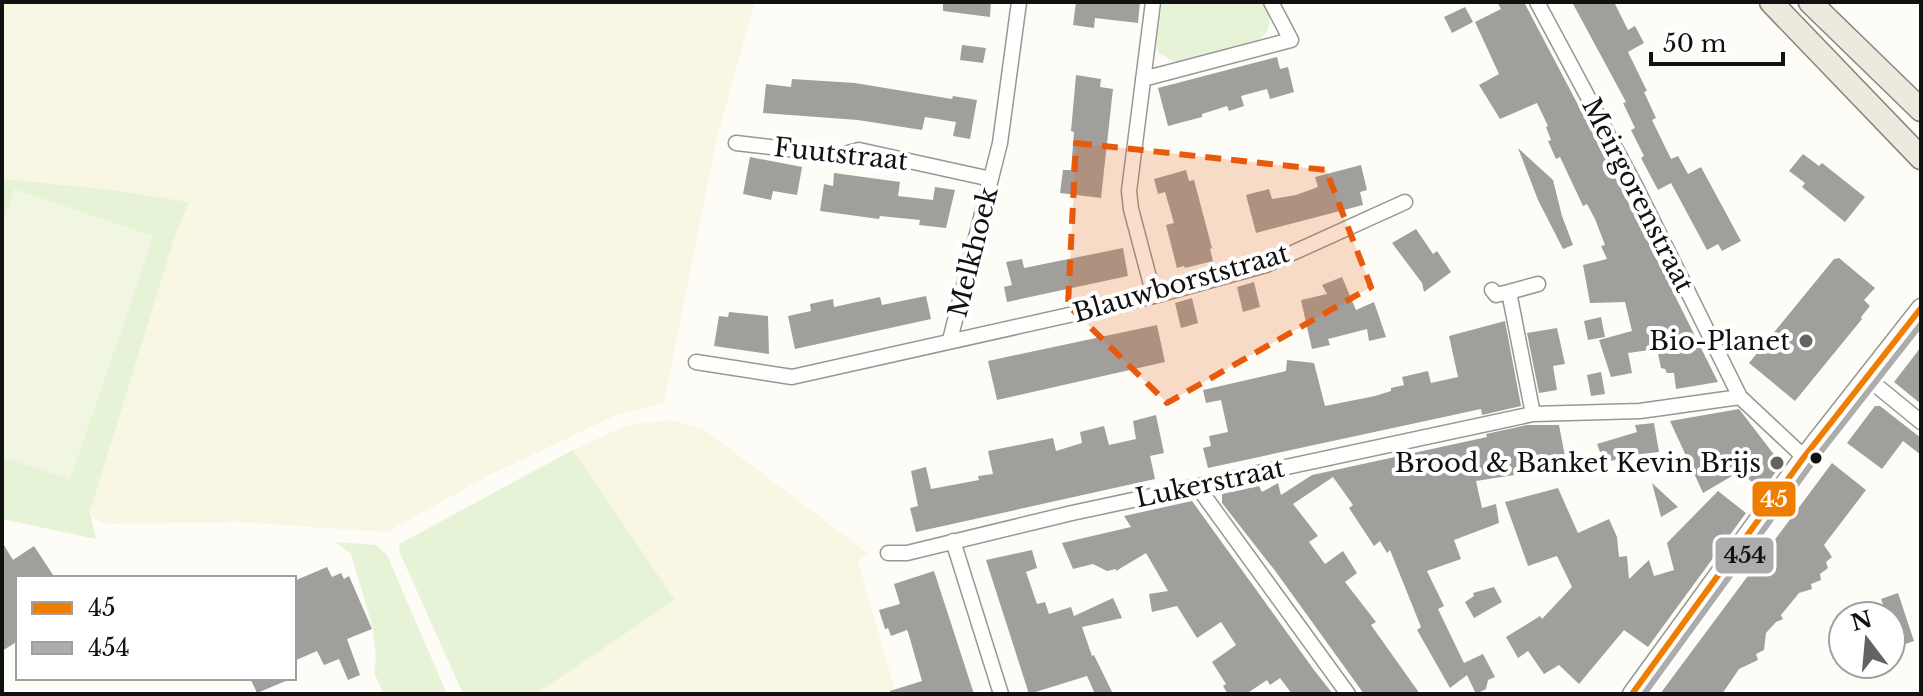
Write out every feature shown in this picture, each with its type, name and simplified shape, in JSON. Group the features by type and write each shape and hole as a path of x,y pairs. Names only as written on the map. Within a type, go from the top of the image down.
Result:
{"main road":[{"path":"1771,2 1921,158"},
{"path":"1810,2 1921,110"}],"street":[{"name":"Melkhoek","path":"696,362 792,377 950,340 1000,143 1019,2"},
{"path":"1153,2 1129,191 1154,296"},
{"path":"1143,79 1291,40 1271,2"},
{"name":"Meirgorenstraat","path":"1537,2 1635,185 1740,397 1804,457"},
{"name":"Fuutstraat","path":"736,143 841,155 859,150 991,179"},
{"name":"Blauwborststraat","path":"950,340 1154,296 1266,265 1405,202"},
{"path":"1492,290 1496,295 1538,284"},
{"path":"1509,292 1533,414"},
{"path":"1632,694 1804,457 1921,308"},
{"path":"1866,377 1921,422"},
{"name":"Lukerstraat","path":"888,553 907,553 1197,486 1533,414 1640,411 1740,397"},
{"path":"1197,486 1348,694"},
{"path":"953,541 1001,694"}],"highlighted area":[{"path":"1076,143 1326,170 1371,287 1167,403 1068,305"}],"shaded area":[{"path":"2,2 755,2 717,138 664,403 614,416 488,476 387,532 236,522 99,522 90,513 188,202 121,191 2,180"},
{"path":"671,420 705,430 869,554 858,561 896,694 536,694 675,600 573,450 628,425"}],"green space":[{"path":"1162,2 1264,2 1269,25 1266,33 1252,43 1198,60 1176,63 1159,53 1156,47"},
{"path":"2,180 121,191 189,202 177,230 90,512 96,539 2,519"},
{"path":"14,189 154,236 70,480 2,457 2,225"},
{"path":"573,450 675,600 536,694 463,694 400,553 399,544"},
{"path":"335,542 376,545 387,555 447,694 384,694 374,673 373,629 351,554"}],"building":[{"path":"943,2 991,2 990,17 943,11"},
{"path":"1076,2 1140,2 1138,23 1095,18 1094,28 1073,25"},
{"path":"1497,2 1524,2 1718,382 1676,389 1674,373 1667,373 1661,368 1657,349 1628,353 1632,373 1611,377 1599,340 1632,331 1625,302 1590,303 1583,265 1607,259 1595,219 1587,204 1583,206 1560,157 1556,159 1548,141 1551,140 1548,126 1537,103 1500,119 1479,85 1499,74 1475,22 1501,9"},
{"path":"1572,2 1614,2 1628,30 1635,26 1644,43 1628,52 1647,91 1644,92 1656,118 1652,120 1671,159 1678,156 1688,174 1701,167 1741,241 1722,251 1718,244 1707,250 1671,183 1658,190 1641,158 1644,156 1631,130 1635,128 1623,103 1626,102"},
{"path":"1465,7 1473,22 1452,33 1444,17"},
{"path":"962,45 986,48 983,63 960,60"},
{"path":"1277,57 1280,69 1288,67 1294,92 1270,99 1267,89 1241,96 1244,106 1229,111 1227,106 1168,126 1158,88"},
{"path":"1076,75 1101,79 1100,87 1113,89 1101,198 1060,193 1063,170 1071,170"},
{"path":"792,79 855,83 952,99 953,96 977,100 970,139 953,136 956,122 925,117 922,130 858,120 763,113 766,84 791,87"},
{"path":"1518,148 1553,180 1573,245 1563,249 1538,200"},
{"path":"1803,154 1819,166 1822,163 1865,197 1845,222 1802,187 1805,183 1789,171"},
{"path":"750,157 802,167 797,195 773,191 771,200 743,194"},
{"path":"1361,165 1367,190 1360,192 1363,205 1256,233 1246,195 1269,189 1272,199 1296,195 1318,187 1315,177"},
{"path":"1186,170 1189,181 1194,180 1213,261 1177,268 1166,225 1174,223 1165,192 1158,194 1154,179"},
{"path":"834,173 900,182 898,196 933,200 935,187 955,190 946,228 919,225 920,220 880,216 879,219 820,211 824,184 833,186"},
{"path":"1416,229 1433,254 1437,251 1451,272 1424,292 1422,283 1392,243"},
{"path":"1123,248 1128,276 1007,302 1004,287 1012,285 1006,262 1022,259 1024,268"},
{"name":"Bio-Planet","path":"1839,258 1875,288 1864,300 1870,306 1795,401 1749,363 1834,259"},
{"path":"1342,277 1356,310 1374,302 1386,337 1369,341 1367,329 1328,339 1330,345 1312,349 1301,300 1327,294 1322,285"},
{"path":"1254,282 1260,307 1243,312 1237,287"},
{"path":"926,296 931,319 795,349 788,316 811,311 810,304 833,299 834,307 880,297 882,305"},
{"path":"1192,298 1198,323 1181,328 1175,303"},
{"path":"729,312 768,316 769,354 714,346 719,316 728,317"},
{"path":"1601,317 1605,337 1588,340 1584,321"},
{"path":"1505,321 1521,406 1482,415 1481,409 1208,468 1203,448 1211,446 1209,436 1228,432 1221,400 1206,403 1203,390 1286,371 1287,360 1314,363 1325,406 1375,396 1404,385 1402,377 1428,371 1431,383 1458,377 1449,336"},
{"path":"1157,325 1165,362 997,400 988,361"},
{"path":"1557,328 1565,364 1553,366 1557,390 1539,393 1527,333"},
{"path":"1921,347 1921,404 1894,382"},
{"path":"1601,372 1605,394 1591,396 1587,375"},
{"path":"1875,406 1880,406 1921,438 1921,455 1903,441 1882,469 1847,443"},
{"path":"1739,409 1779,461 1779,467 1763,490 1739,472 1703,493 1670,421"},
{"path":"1156,415 1164,453 1150,456 1155,479 916,532 910,508 918,506 911,471 926,467 931,489 979,480 978,476 993,474 988,451 1053,438 1056,451 1082,443 1080,432 1104,426 1109,445 1136,439 1133,421"},
{"path":"1654,423 1659,452 1604,463 1597,444 1637,432 1635,425"},
{"path":"1527,425 1559,425 1567,467 1476,481 1482,508 1496,504 1499,523 1454,540 1461,559 1427,571 1444,606 1438,609 1464,663 1483,654 1495,677 1488,680 1486,689 1476,694 1467,675 1450,688 1417,630 1421,627 1390,550 1387,553 1380,541 1374,546 1349,508 1353,505 1333,477 1293,504 1318,536 1309,542 1325,564 1343,551 1357,573 1345,582 1376,622 1371,625 1420,694 1364,694 1222,503 1222,494 1259,486 1262,492 1278,483 1281,495 1312,475 1487,437 1486,434"},
{"path":"1832,463 1866,490 1824,545 1832,557 1826,562 1828,568 1820,574 1821,580 1811,584 1812,589 1799,593 1781,615 1783,619 1766,633 1764,650 1756,654 1758,660 1739,669 1722,694 1660,694"},
{"path":"1652,483 1678,507 1661,517"},
{"path":"1558,488 1578,533 1609,519 1617,537 1619,557 1627,556 1629,579 1649,560 1654,576 1674,570 1667,543 1718,491 1746,513 1648,647 1624,630 1579,684 1559,665 1544,674 1528,651 1518,658 1506,637 1540,616 1542,619 1572,587 1557,556 1528,566 1505,502"},
{"path":"1192,501 1333,694 1292,694 1280,678 1270,685 1267,680 1246,694 1228,694 1223,686 1226,684 1212,662 1236,645 1221,622 1197,638 1177,606 1152,612 1149,594 1168,591 1146,553 1116,571 1107,571 1093,564 1073,569 1062,543 1131,527 1124,516"},
{"path":"2,542 13,560 34,546 54,576 16,576 16,642 2,651"},
{"path":"1032,550 1037,568 1026,572 1037,604 1045,602 1049,614 1071,607 1074,616 1113,598 1122,618 1082,627 1092,656 1113,694 1095,694 1087,676 1029,694 986,560"},
{"path":"327,567 332,577 341,573 344,579 349,576 372,629 347,639 360,675 348,680 339,659 324,665 317,651 296,660 296,580"},
{"path":"934,571 974,694 890,694 890,691 922,681 907,630 891,636 888,628 885,629 879,610 900,604 894,584"},
{"path":"1494,587 1502,602 1474,618 1465,602 1474,596 1473,593"},
{"path":"1898,593 1900,600 1881,600"},
{"path":"1907,620 1914,641 1907,644"},
{"path":"251,680 288,680 257,693"}],"transit line":[{"name":"45","path":"1632,694 1804,457 1921,308"},
{"name":"454","path":"1644,694 1812,463 1921,324"}],"place":[{"name":"Bio-Planet","path":"1806,341"},
{"name":"Brood & Banket Kevin Brijs","path":"1777,463"}]}
